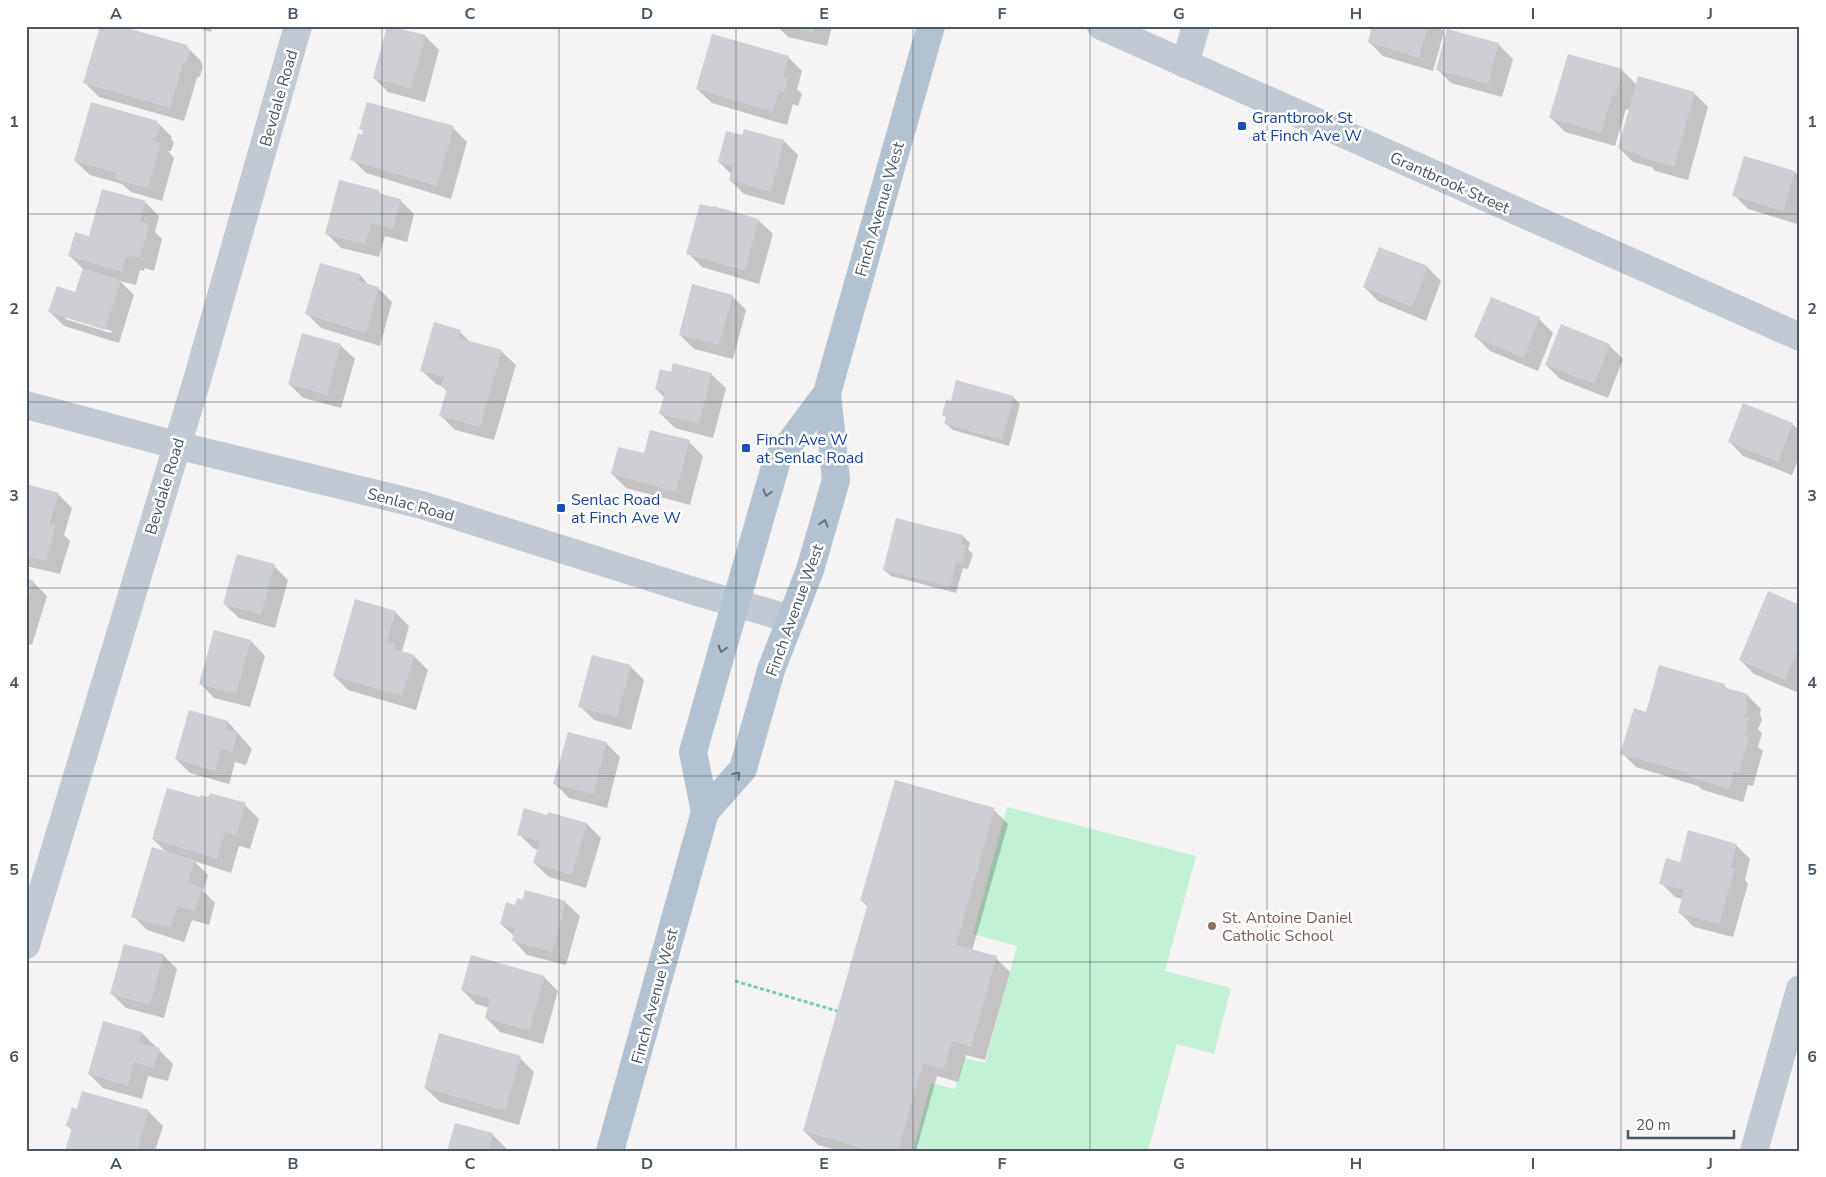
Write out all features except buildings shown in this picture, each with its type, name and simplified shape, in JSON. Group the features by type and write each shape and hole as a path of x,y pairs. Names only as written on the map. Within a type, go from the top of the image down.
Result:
{"main road":[{"name":"Finch Avenue West","path":"705,812 693,752 736,602 777,460 827,393 931,26"},
{"name":"Finch Avenue West","path":"610,1151 705,812 743,769 771,670 810,570 836,480 827,393"}],"street":[{"name":"Bevdale Road","path":"26,945 197,380 298,26"},
{"name":"Grantbrook Street","path":"1100,26 1800,337"},
{"path":"1185,64 1196,26"},
{"name":"Senlac Road","path":"26,405 176,445 422,505 697,592 791,619"},
{"path":"1754,1151 1800,989"}],"path":[{"path":"735,981 837,1011"}],"green space":[{"path":"1007,807 1196,856 1165,971 1231,988 1214,1054 1177,1044 1148,1151 913,1151 931,1083 955,1089 964,1058 985,1063 1017,946 973,934"}],"place":[{"name":"Grantbrook St at Finch Ave W","path":"1242,126"},
{"name":"Finch Ave W at Senlac Road","path":"746,448"},
{"name":"Senlac Road at Finch Ave W","path":"561,508"},
{"name":"St. Antoine Daniel Catholic School","path":"1212,926"}]}
